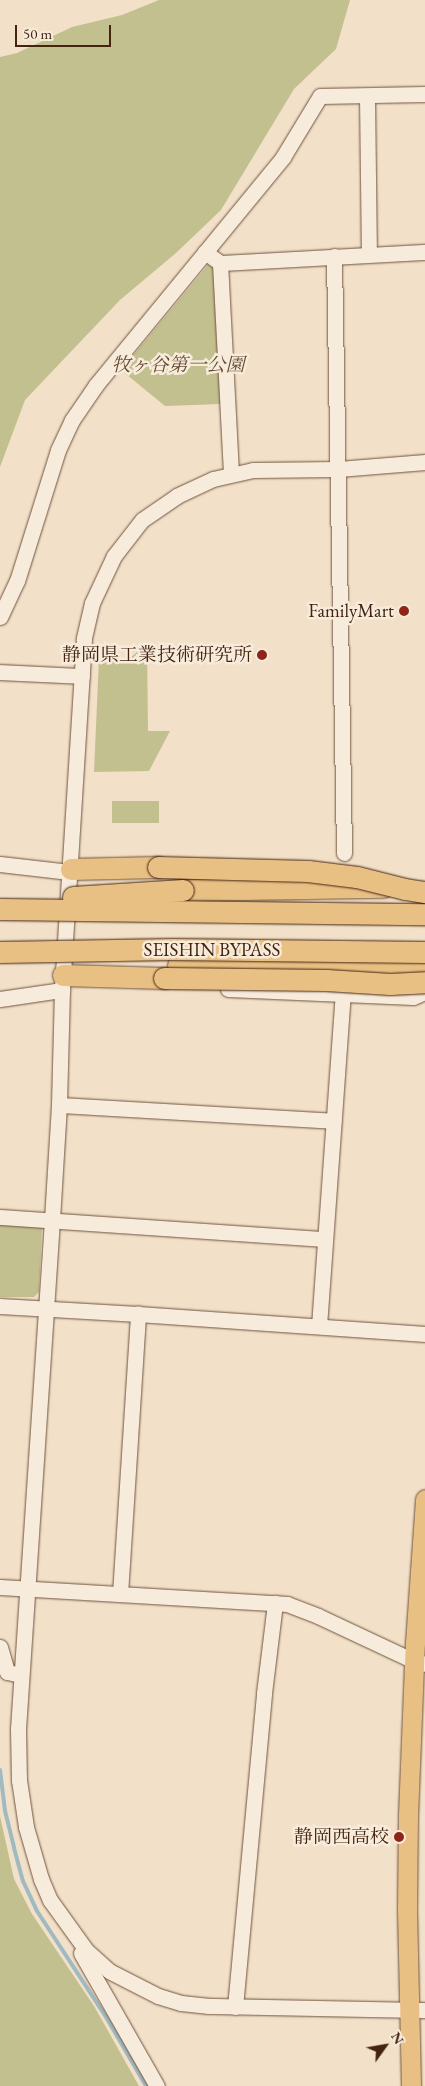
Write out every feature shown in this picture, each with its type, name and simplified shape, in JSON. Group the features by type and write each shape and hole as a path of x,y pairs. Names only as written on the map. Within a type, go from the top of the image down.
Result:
{"highway":[{"path":"70,871 158,867 308,871 357,877 404,889 422,887"},
{"path":"0,902 183,890 422,887"},
{"name":"SEISHIN BYPASS","path":"0,909 425,914"},
{"name":"SEISHIN BYPASS","path":"0,952 172,949 425,952"},
{"path":"0,958 72,958 171,972 390,984 425,983"},
{"path":"63,982 127,978 171,972 302,967 415,972 425,983"}],"main road":[{"path":"412,2086 417,2011 407,1890 419,1662 425,1499"}],"street":[{"path":"0,617 17,581 58,450 72,420 96,385 283,157 320,96 425,94"},
{"path":"366,96 369,254"},
{"path":"205,252 220,262 425,252"},
{"path":"334,256 344,853"},
{"path":"220,262 230,474"},
{"path":"157,2086 50,1900 33,1854 19,1780 18,1729 21,1675 59,1105 63,982 84,640 92,603 105,571 126,539 142,520 158,508 194,487 230,474 254,470 338,469 425,462"},
{"path":"0,672 82,676"},
{"path":"0,864 70,871"},
{"path":"127,978 136,985 148,987 285,990 343,995 413,997 425,992"},
{"path":"0,999 63,982"},
{"path":"319,1326 343,995"},
{"path":"59,1105 334,1121"},
{"path":"0,1217 324,1239"},
{"path":"0,1306 425,1334"},
{"path":"120,1594 138,1314"},
{"path":"0,1587 275,1602 318,1616 419,1662"},
{"path":"234,2007 264,1693 275,1602"},
{"path":"0,1647 7,1672 21,1675"},
{"path":"50,1900 86,1950 109,1971 149,1992 181,2003 234,2007 417,2011"}],"green space":[{"path":"159,0 350,0 336,49 294,89 221,210 176,253 120,300 25,400 0,467 0,57 17,53 72,27 122,15"},
{"name":"牧ヶ谷第一公園","path":"208,265 215,267 221,404 165,406 121,370"},
{"path":"147,643 148,731 170,731 149,771 94,772 99,658 129,659"},
{"path":"112,801 159,801 159,823 112,823"},
{"path":"0,1224 42,1226 39,1292 34,1297 0,1297"},
{"path":"0,1816 14,1879 32,1914 94,2006 139,2086 0,2086"}],"waterway":[{"path":"0,1770 5,1811 23,1881 37,1911 106,2017 146,2086"}],"place":[{"name":"FamilyMart","path":"404,611"},
{"name":"静岡県工業技術研究所","path":"262,655"},
{"name":"静岡西高校","path":"399,1837"}]}
